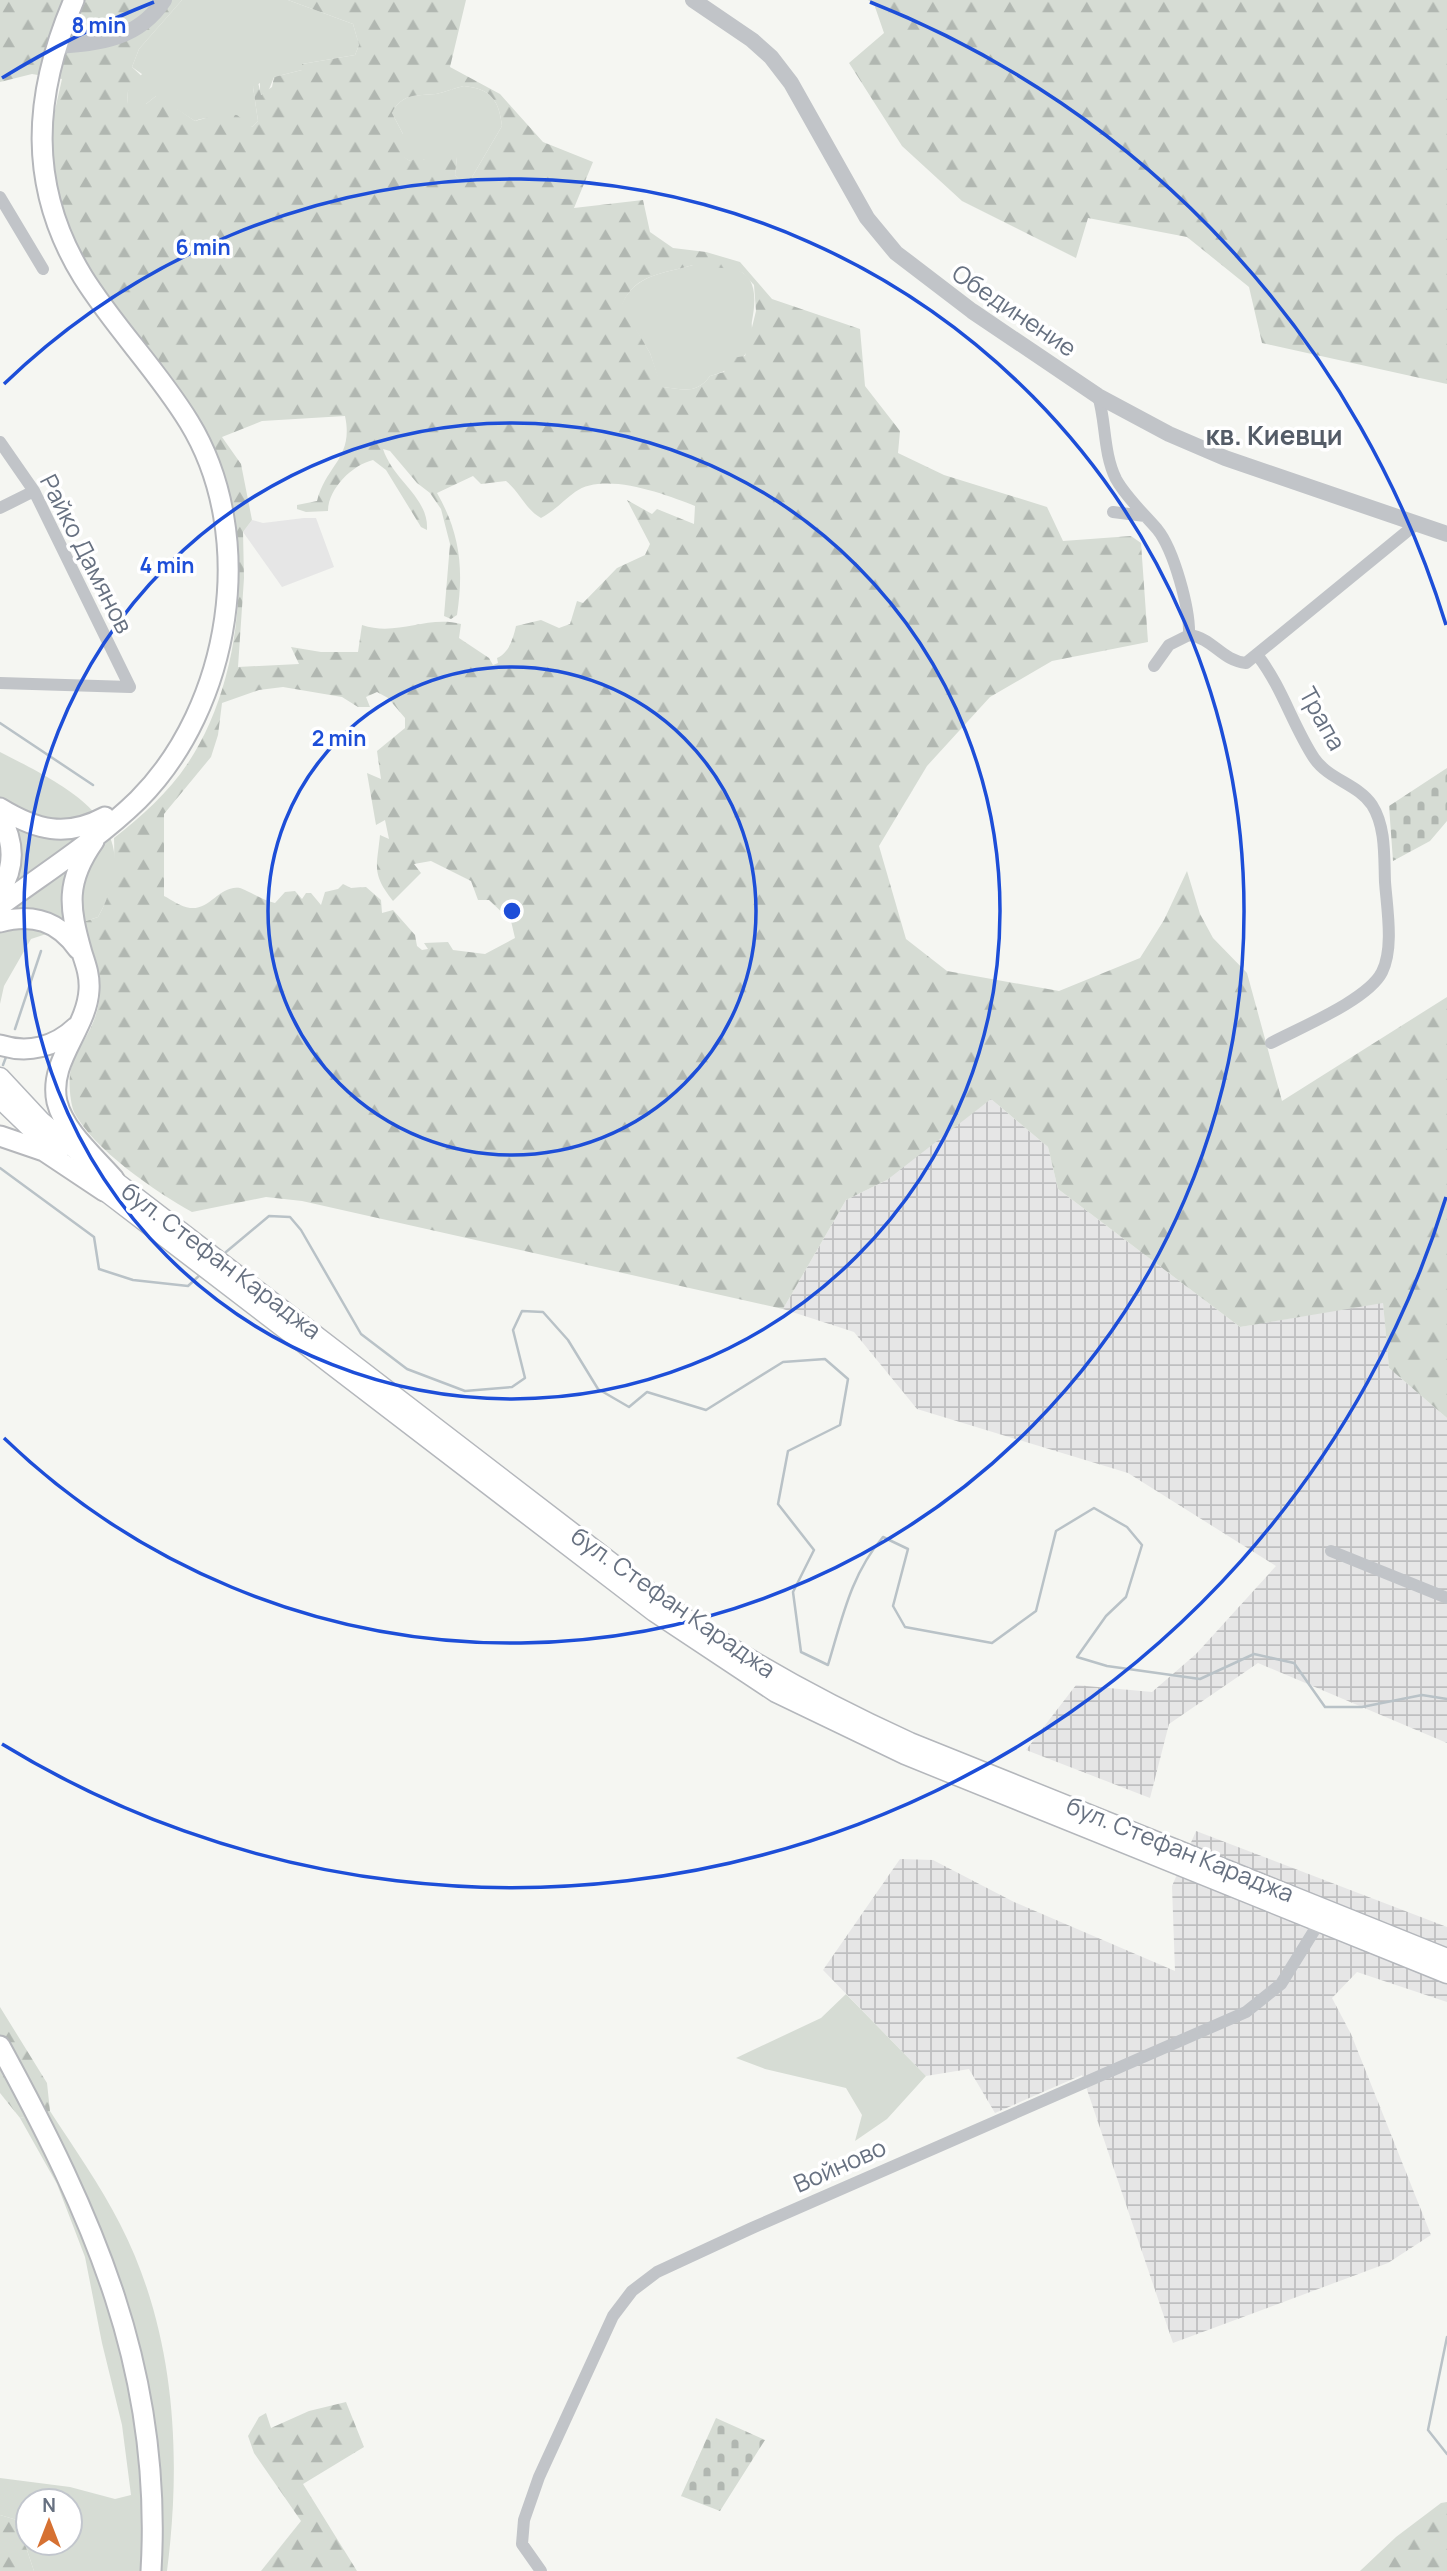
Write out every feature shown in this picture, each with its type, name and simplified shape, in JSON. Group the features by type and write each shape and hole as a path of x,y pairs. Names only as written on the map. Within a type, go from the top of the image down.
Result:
{"main road":[{"path":"0,906 106,827 137,801 162,772 188,729 217,659 227,579 223,520 210,468 190,423 83,277 52,212 44,181 41,125 45,92 57,46 75,0"},
{"path":"0,808 27,824 60,831 85,827 137,801"},
{"path":"0,816 9,834 12,853 10,871 0,891"},
{"path":"106,827 80,865 71,893 71,913 89,989 81,1021 58,1072 57,1101 71,1129 109,1185"},
{"path":"0,922 27,918 48,921 63,930 83,956"},
{"path":"0,1045 17,1049 42,1047 64,1037 81,1021"},
{"name":"бул. Стефан Караджа","path":"0,1077 48,1128 109,1185"},
{"name":"бул. Стефан Караджа","path":"0,1099 53,1150 109,1185 663,1602 772,1674 910,1742 1323,1915 1447,1974"},
{"path":"0,1136 44,1151 109,1185"},
{"name":"бул. Стефан Караджа","path":"1323,1915 1447,1958"},
{"path":"0,2046 85,2211 118,2304 138,2377 149,2454 153,2528 151,2571"}],"street":[{"path":"57,46 123,37 142,26 164,0"},
{"name":"Обединение","path":"692,0 752,40 771,57 791,83 867,218 896,253 972,311 1098,396 1169,434 1225,458 1416,524"},
{"path":"0,197 43,269"},
{"path":"1098,396 1102,408 1101,424 1117,480 1174,558 1189,635"},
{"name":"Райко Дамянов","path":"0,442 34,491 130,687 0,683"},
{"path":"0,508 34,491"},
{"path":"1113,512 1145,516"},
{"path":"1154,666 1169,645 1177,638 1189,635 1210,642 1232,662 1246,663 1258,656 1416,524 1447,534"},
{"name":"Трапа","path":"1258,656 1270,672 1315,759 1329,773 1363,794 1377,814 1382,836 1387,912 1385,964 1374,983 1271,1043"},
{"path":"1331,1551 1447,1598"},
{"name":"Войново","path":"541,2571 522,2544 524,2519 539,2477 609,2325 632,2291 657,2272 752,2228 1246,2012 1281,1983 1323,1915"}],"shaded area":[{"path":"316,518 334,567 282,587 243,532 252,520 263,523"},
{"path":"991,1099 1048,1147 1058,1189 1240,1327 1383,1302 1389,1368 1447,1418 1447,1743 1258,1663 1169,1724 1150,1798 1026,1750 1076,1685 1152,1692 1196,1654 1276,1566 1128,1473 917,1409 854,1332 783,1309 846,1200 887,1180 943,1119"},
{"path":"1196,1831 1447,1927 1447,2002 1357,1972 1332,1998 1351,2034 1431,2235 1388,2263 1173,2343 1082,2075 995,2113 969,2069 926,2076 823,1970 900,1859 933,1860 1014,1902 1175,1971 1172,1886"}],"green space":[{"path":"0,0 182,0 139,49 132,67 150,84 128,91 127,104 146,104 156,96 163,96 195,121 220,114 237,115 252,127 258,121 253,87 257,78 261,95 272,87 274,77 302,70 302,64 355,55 359,45 353,24 288,0 466,0 450,67 500,94 543,142 593,162 574,208 643,200 650,232 673,248 706,252 740,262 772,299 860,329 865,386 900,431 898,453 944,475 1047,507 1063,541 1131,536 1141,543 1148,642 1052,661 990,697 927,766 879,846 906,939 947,971 1059,991 1140,958 1164,920 1187,871 1200,914 1213,938 1247,973 1282,1101 1447,997 1447,1418 1389,1368 1383,1303 1240,1327 1058,1189 1048,1147 991,1099 887,1180 846,1200 783,1309 302,1201 266,1197 192,1212 110,1155 83,1126 74,1112 71,1097 70,1073 97,1012 100,986 96,960 80,923 98,917 107,898 113,869 114,838 154,804 172,784 188,763 207,729 222,690 232,649 238,605 239,562 234,519 225,478 207,432 112,302 78,248 65,220 55,192 50,163 53,121 62,79 32,74 0,82","holes":["464,86 473,88 492,97 499,109 502,126 472,177 461,182 455,175 457,157 427,154 424,160 419,157 410,161 404,157 403,134 392,113 405,99","693,265 732,269 743,273 754,285 756,311 745,356 731,358 724,372 710,376 694,388 662,387 650,353 622,305 634,287 661,273","345,416 346,442 338,461 326,478 317,501 297,505 297,509 306,512 328,511 332,494 343,479 357,467 373,460 386,470 421,527 427,530 423,508 388,461 383,449 390,451 417,483 430,493 441,509 450,544 444,616 451,619 457,615 460,567 451,522 437,493 473,476 481,484 506,481 541,518 587,486 618,484 651,491 695,506 694,524 657,509 652,514 627,500 650,544 645,555 617,568 583,603 577,601 570,624 559,628 541,620 516,626 512,641 497,658 498,663 493,665 489,658 459,638 461,624 436,622 387,629 362,625 358,652 321,652 291,647 299,664 238,667 244,578 243,532 252,520 241,464 222,437 262,421","283,687 342,697 358,707 370,707 366,697 377,692 388,698 405,718 405,728 377,751 381,779 367,773 376,825 385,820 389,839 380,835 377,870 381,883 393,901 421,873 414,864 431,861 471,881 478,900 489,900 511,921 515,938 485,954 453,950 448,942 424,943 428,949 422,950 417,946 415,935 393,910 382,913 381,900 366,887 351,888 343,884 338,889 325,892 321,905 311,893 306,893 302,899 295,891 285,892 275,903 240,888 233,888 197,908 180,905 164,896 164,814 211,757 218,735 222,703 259,690"]},
{"path":"182,0 288,0 353,24 359,45 355,55 302,64 302,70 274,77 268,92 260,95 260,83 253,87 258,121 252,127 224,118 195,121 156,96 146,104 127,104 128,91 142,74 132,67 139,49"},
{"path":"868,0 1447,0 1447,384 1262,343 1249,287 1187,237 1088,218 1076,258 962,201 902,146 849,63 884,33 874,4"},
{"path":"464,86 481,90 492,97 499,109 502,126 472,177 461,182 455,175 457,157 410,161 403,157 403,134 392,113 400,102 410,97 436,94"},
{"path":"693,265 735,269 750,280 754,290 754,304 750,345 737,363 710,376 700,386 688,389 661,387 650,353 621,306 627,295 642,281"},
{"path":"0,752 76,796 95,814 109,834 115,857 112,885 98,917 31,939 4,986 0,1004"},
{"path":"1447,768 1447,821 1430,841 1393,861 1389,806"},
{"path":"846,1994 926,2076 887,2119 855,2141 862,2115 846,2088 765,2069 736,2058 821,2018"},
{"path":"0,2007 47,2083 50,2111 20,2118 0,2093"},
{"path":"50,2111 120,2224 153,2307 170,2394 173,2438 172,2527 167,2571 34,2571 29,2557 84,2557 84,2491 115,2499 131,2495 122,2425 85,2257 57,2184 20,2118"},
{"path":"346,2402 364,2447 303,2484 357,2571 261,2571 301,2521 254,2453 248,2436 259,2417 266,2413 271,2428 309,2411"},
{"path":"716,2418 765,2440 720,2511 681,2496"},
{"path":"0,2478 70,2487 14,2487 14,2519 0,2515"},
{"path":"1447,2502 1447,2571 1360,2571 1396,2537 1441,2503"},
{"path":"0,2515 14,2519 14,2557 29,2557 34,2571 0,2571"}],"waterway":[{"path":"0,723 93,785"},
{"path":"15,1029 41,951"},
{"path":"3,1065 6,1057"},
{"path":"0,1168 94,1237 99,1269 133,1280 188,1286 201,1274"},
{"path":"226,1252 269,1216 290,1217 301,1230 361,1334 407,1369 465,1391 512,1387 525,1378 513,1330 522,1311 543,1312 568,1340 598,1389 629,1407 647,1392 706,1410 783,1362 825,1359 848,1379 840,1425 788,1451 778,1504 814,1550 793,1592 801,1652 828,1665 855,1582 883,1537 908,1549 893,1606 905,1627 992,1643 1036,1611 1056,1531 1094,1508 1127,1527 1142,1545 1126,1597 1106,1616 1077,1657 1107,1666 1200,1679 1254,1654 1294,1663 1325,1707 1362,1707 1422,1695 1447,1699"},
{"path":"1447,2337 1428,2430 1447,2454"}],"district":[{"name":"кв. Киевци","path":"1274,436"}]}
